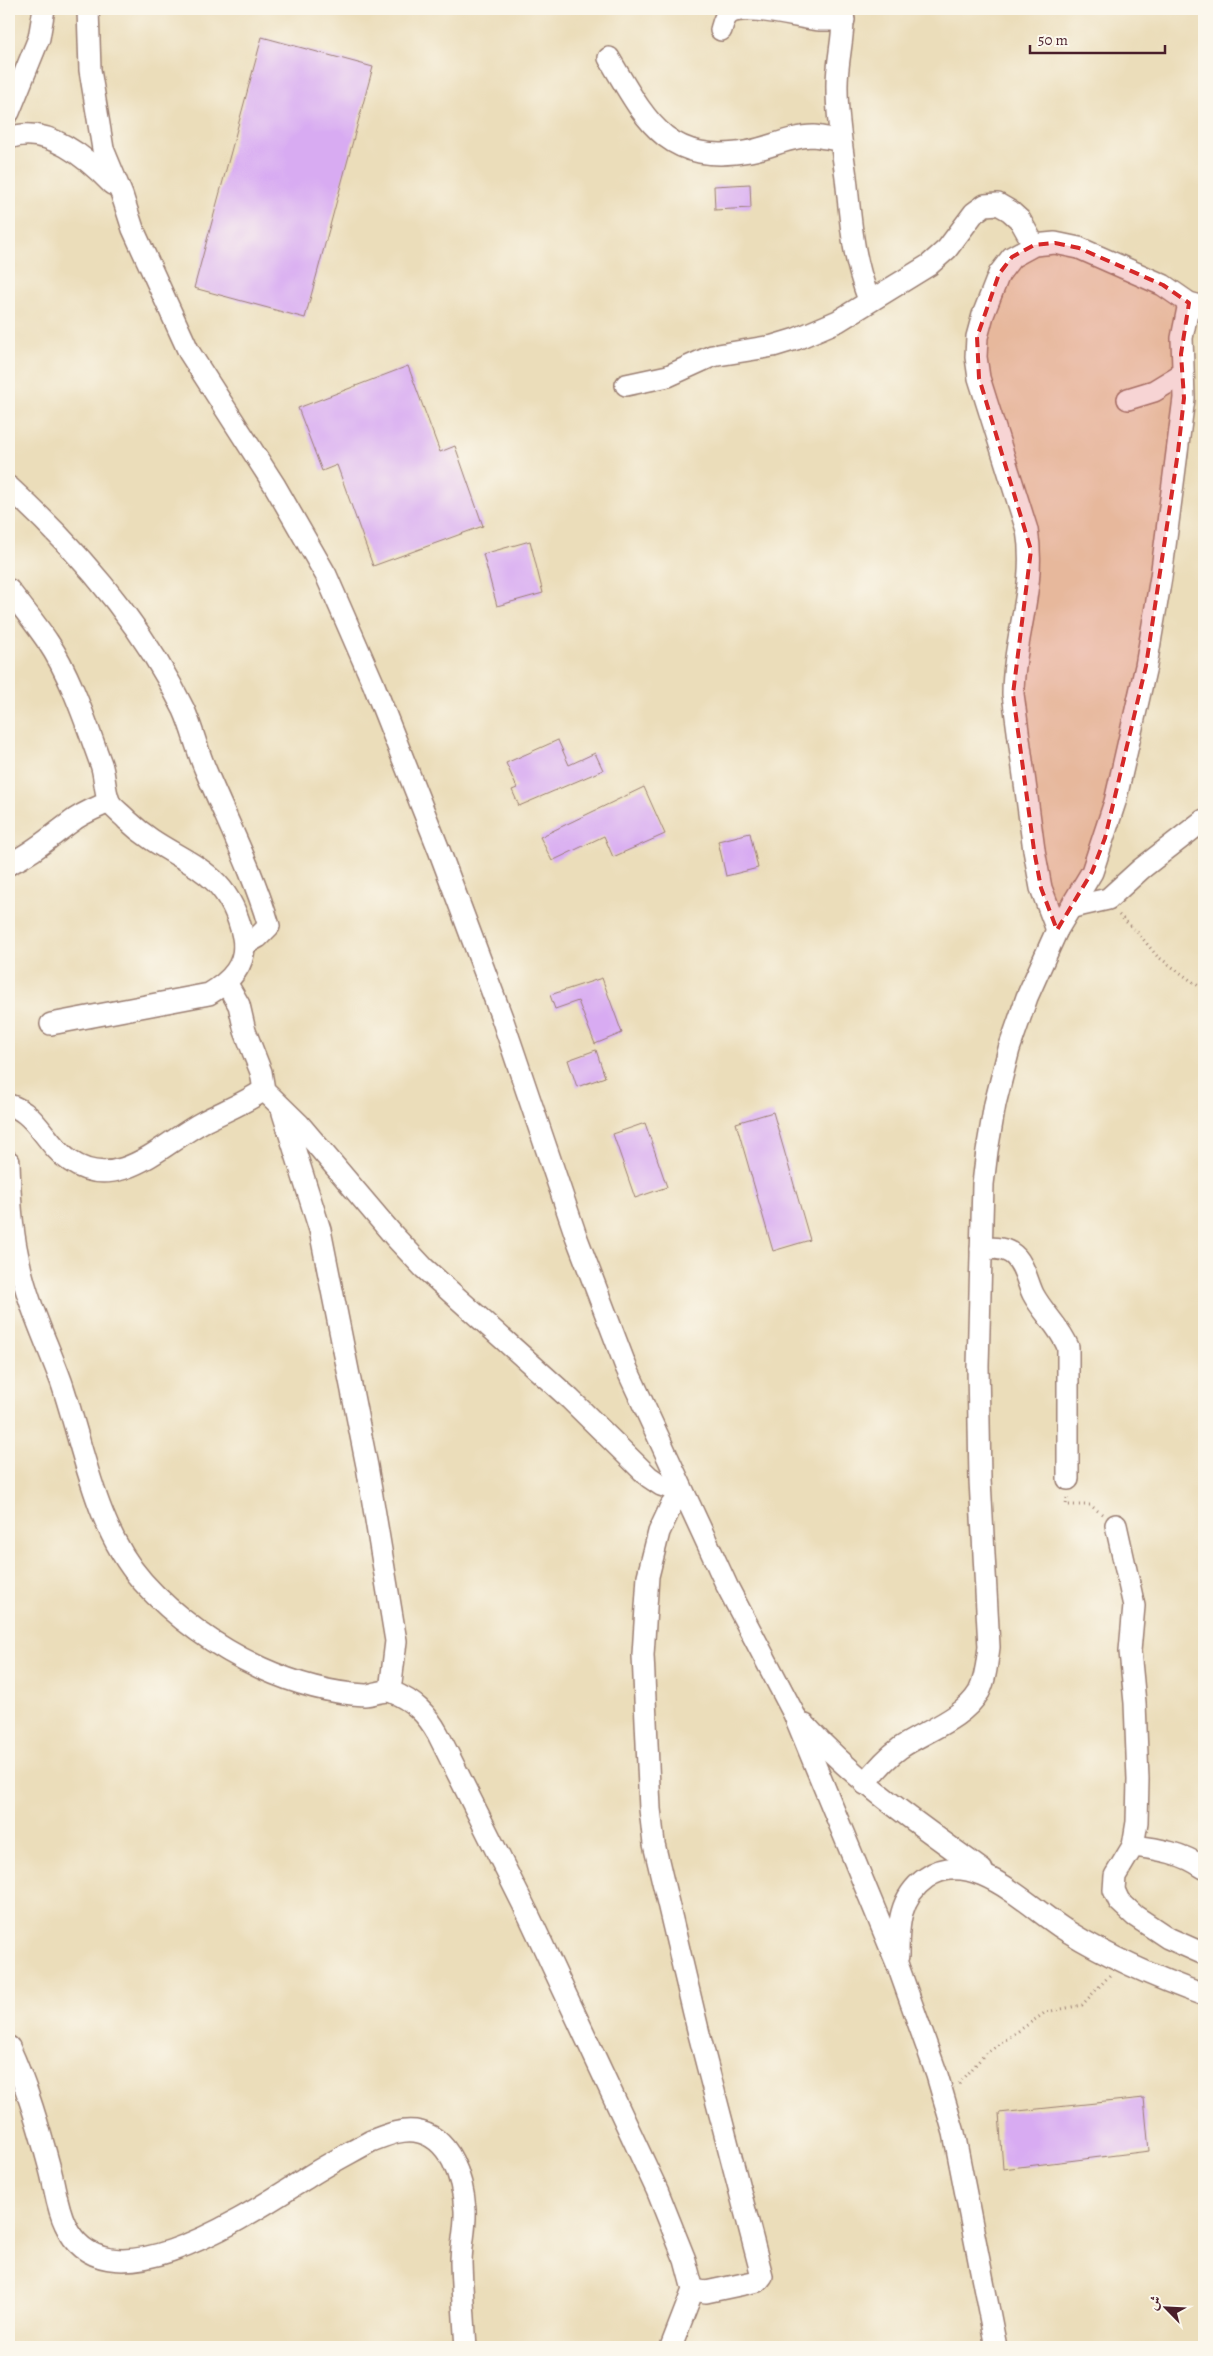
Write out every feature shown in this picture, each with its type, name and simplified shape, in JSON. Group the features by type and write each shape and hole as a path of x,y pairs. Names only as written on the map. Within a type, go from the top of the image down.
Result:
{"street":[{"path":"9,112 39,38 44,9"},
{"path":"88,9 90,70 103,149 148,264 189,352 275,486 326,575 373,682 440,850 498,1009 576,1236 626,1366 682,1492 727,1586 794,1714 898,1966 914,2008 954,2133 996,2347"},
{"path":"721,30 724,18 731,12 741,10 775,12 819,20 843,14 836,87 839,140 846,174 852,246 858,271 869,300"},
{"path":"609,58 648,119 666,138 680,147 703,154 728,154 751,151 812,136 839,140"},
{"path":"9,138 17,135 38,136 61,144 92,163 122,195"},
{"path":"626,385 668,376 712,356 774,346 838,321 869,300 901,284 929,264 947,249 974,213 985,205 998,204 1010,211 1020,220 1034,245"},
{"path":"865,1784 879,1766 900,1749 968,1705 978,1693 987,1665 989,1647 980,1480 978,1366 983,1184 994,1104 1009,1049 1027,997 1057,930 1073,907 1092,872 1105,838 1146,666 1170,514 1184,398 1182,338 1197,305 1163,285 1079,248 1056,243 1034,245 1012,257 999,274 981,322 976,357 978,378 1027,530 1030,550 1023,621 1013,669 1013,694 1035,859 1041,888 1057,930"},
{"path":"1128,399 1154,390 1182,374"},
{"path":"9,487 41,516 133,623 184,712 205,769 257,885 268,926 258,937 244,944"},
{"path":"9,590 49,643 67,676 101,766 109,802 133,826 193,864 227,894 239,918 244,944 244,955 239,968 228,984 209,994 51,1024"},
{"path":"9,864 26,856 71,822 109,802"},
{"path":"1073,907 1108,899 1141,869 1204,820"},
{"path":"228,984 239,1006 245,1030 262,1072 264,1090 311,1137 394,1236 424,1268 570,1399 649,1478 660,1485 682,1492"},
{"path":"9,1105 28,1116 55,1148 70,1161 88,1170 101,1173 119,1170 151,1156 204,1122 244,1104 264,1090"},
{"path":"282,1108 320,1230 366,1457 393,1609 396,1641 390,1691"},
{"path":"9,1162 13,1226 18,1258 30,1300 51,1353 111,1535 142,1581 171,1610 216,1643 262,1669 317,1689 367,1695 390,1691 422,1711 442,1742 530,1918 657,2190 685,2260 692,2290 671,2347"},
{"path":"981,1249 997,1248 1012,1253 1020,1263 1034,1295 1048,1318 1064,1337 1068,1347 1068,1479"},
{"path":"682,1492 671,1506 659,1532 648,1576 643,1664 650,1809 654,1844 699,2034 762,2276 758,2281 715,2290 692,2290"},
{"path":"1116,1525 1134,1606 1130,1651 1135,1703 1138,1780 1137,1822 1134,1846 1115,1876 1114,1890 1119,1901 1135,1916 1168,1938 1204,1954"},
{"path":"794,1714 828,1751 865,1784 1066,1930 1128,1965 1204,1995"},
{"path":"1134,1846 1182,1856 1204,1868"},
{"path":"898,1966 898,1922 904,1902 919,1883 936,1870 961,1867 999,1882"},
{"path":"9,2047 37,2121 65,2224 77,2241 93,2254 108,2258 132,2259 179,2249 245,2216 371,2141 397,2132 416,2131 432,2138 446,2150 456,2166 465,2210 461,2261 466,2347"}],"path":[{"path":"1108,899 1157,956 1204,990"},
{"path":"1068,1479 1066,1505 1090,1505 1116,1525"},
{"path":"944,2101 985,2054 1046,2012 1082,2005 1120,1963 1128,1965"}],"highlighted area":[{"path":"1055,243 1079,248 1163,285 1189,303 1181,354 1184,398 1178,452 1146,666 1105,838 1092,872 1057,930 1041,888 1013,694 1031,550 979,378 977,337 999,274 1012,257 1034,245"}],"building":[{"path":"262,37 373,67 305,318 194,288"},
{"path":"750,184 751,208 715,210 714,186"},
{"path":"408,366 440,452 455,446 483,526 373,566 337,465 322,471 298,408"},
{"path":"530,541 543,593 497,606 483,554"},
{"path":"558,740 569,765 595,753 603,770 519,806 512,790 517,788 506,763"},
{"path":"644,787 665,834 613,857 604,836 552,861 540,837"},
{"path":"750,833 758,868 726,876 718,841"},
{"path":"602,978 622,1033 595,1044 578,1001 555,1009 550,995"},
{"path":"596,1050 605,1077 577,1087 568,1060"},
{"path":"773,1112 810,1240 773,1251 736,1123"},
{"path":"645,1123 667,1187 635,1198 613,1134"},
{"path":"1144,2098 1149,2151 1003,2169 999,2113"}]}
